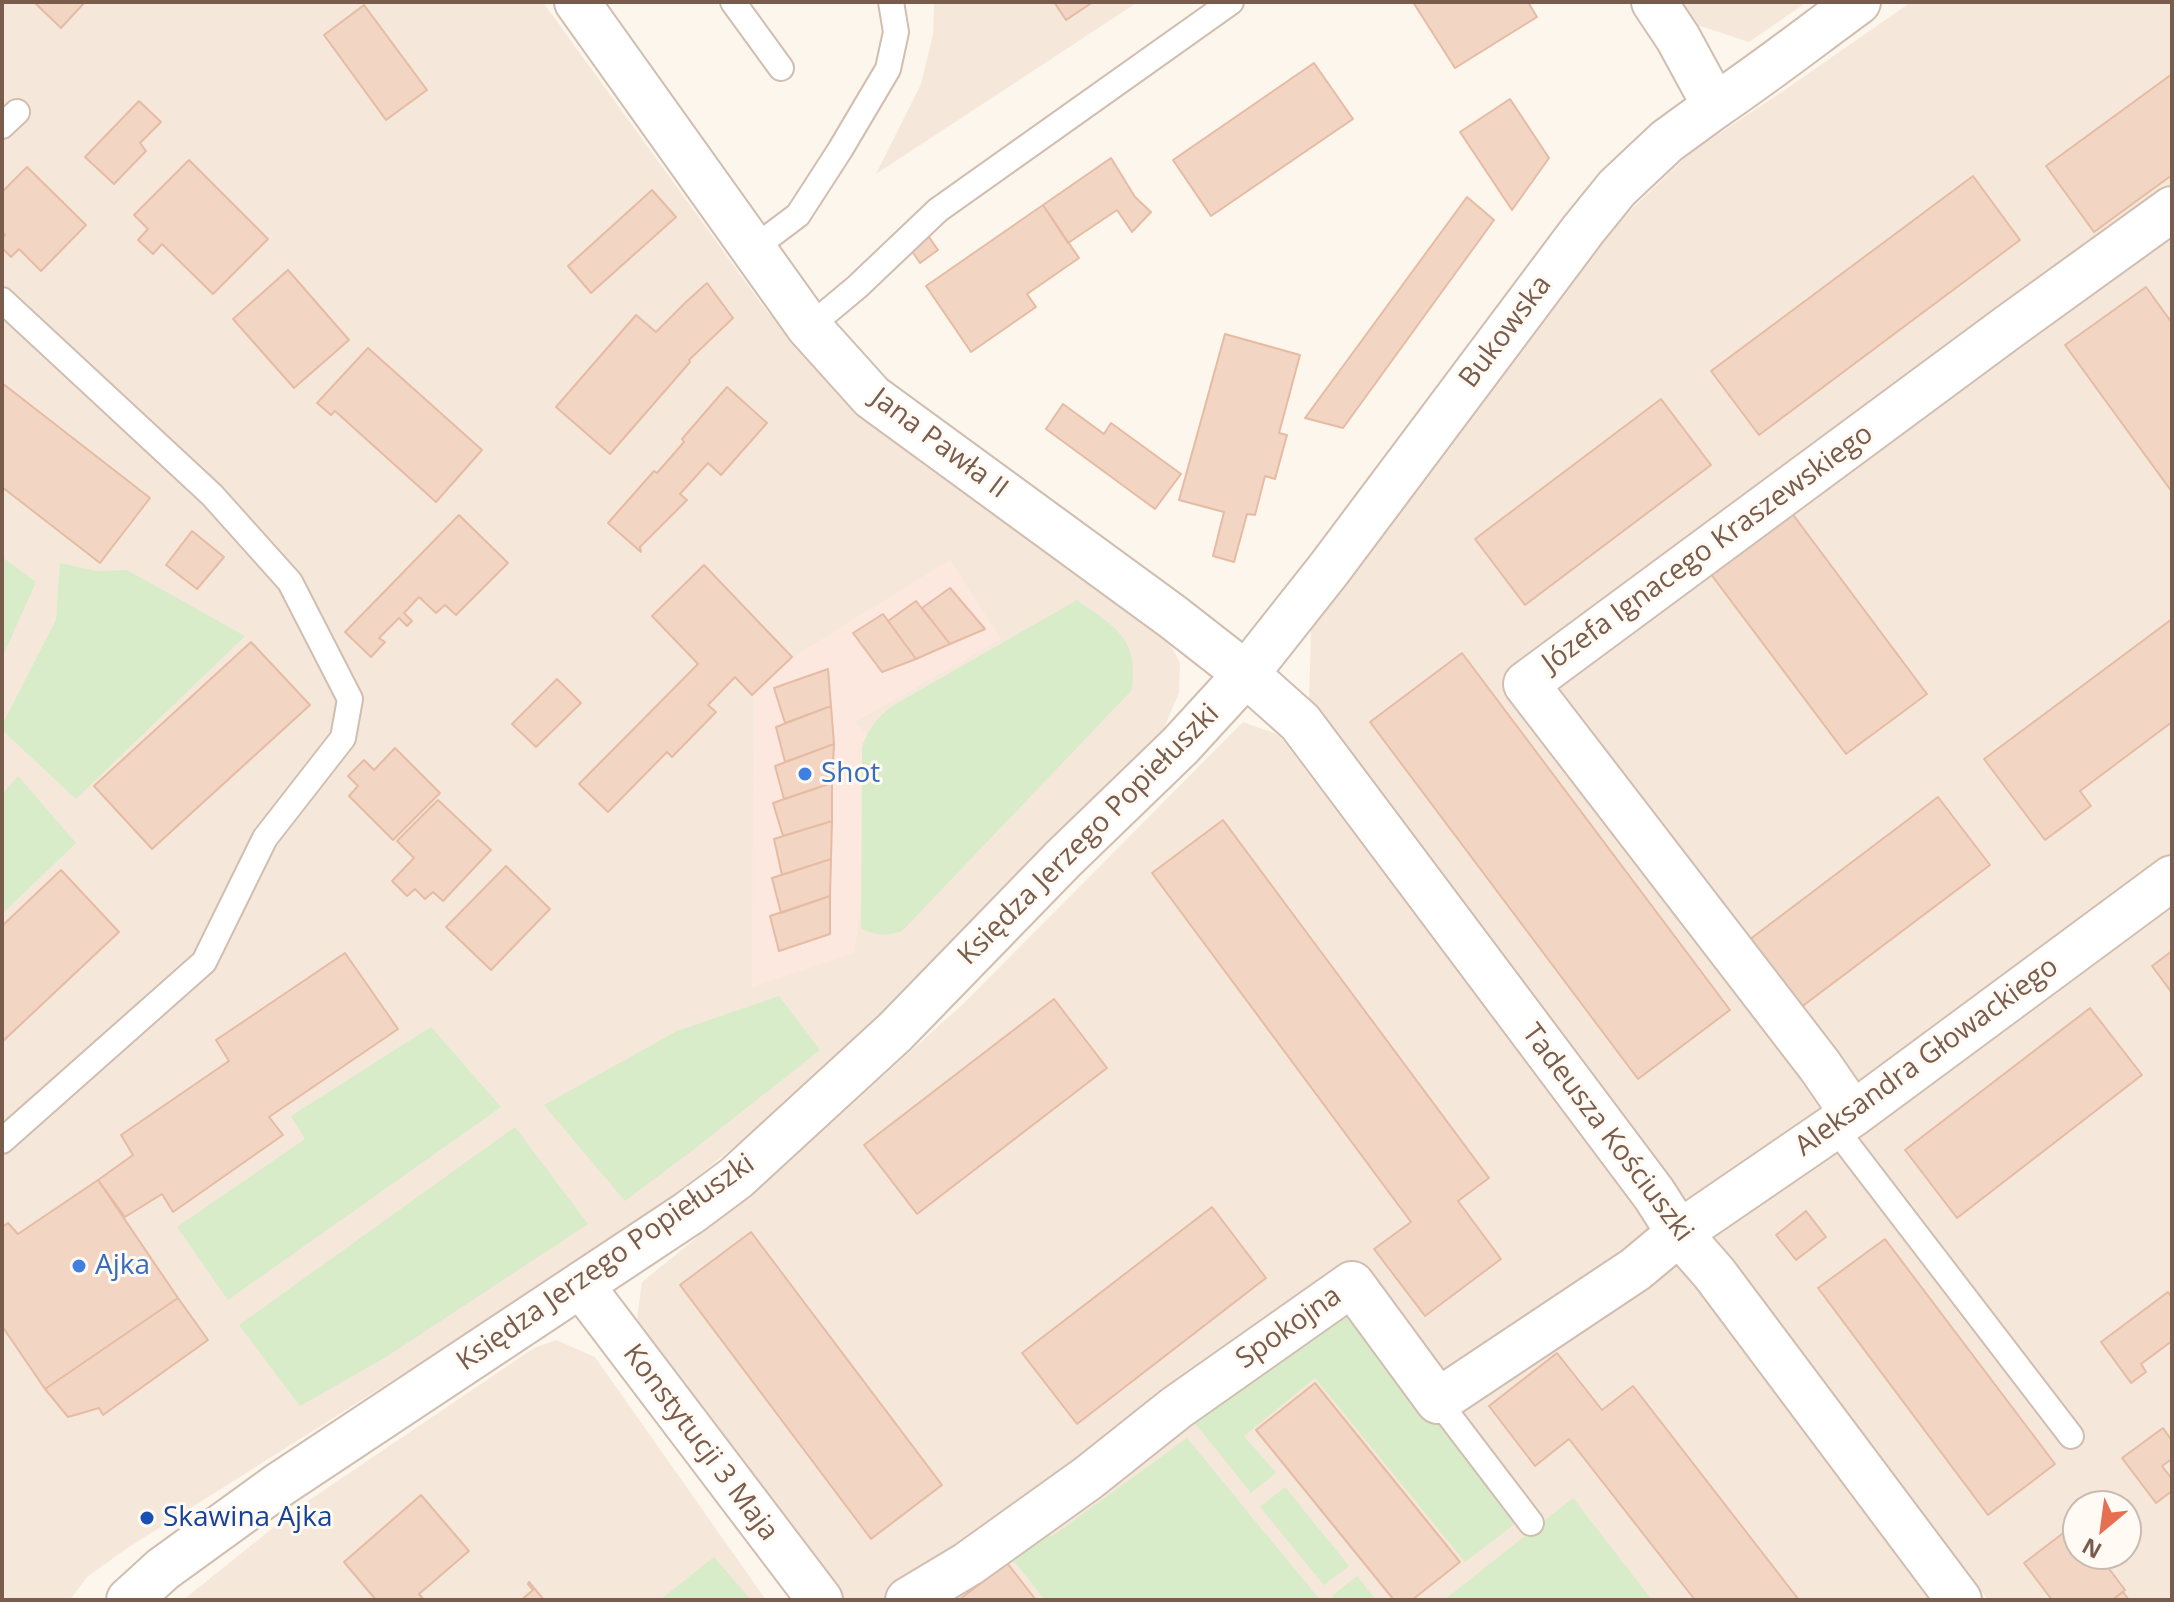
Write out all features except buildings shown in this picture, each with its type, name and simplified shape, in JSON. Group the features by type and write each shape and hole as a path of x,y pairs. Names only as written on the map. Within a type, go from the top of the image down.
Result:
{"street":[{"name":"Jana Pawła II","path":"577,2 809,327 872,397 1161,608 1246,674"},
{"path":"1654,2 1678,38 1715,106"},
{"name":"Bukowska","path":"1246,674 1617,188 1667,141 1765,73 1858,2"},
{"name":"Józefa Ignacego Kraszewskiego","path":"1844,1120 1820,1066 1526,684 2172,209"},
{"name":"Tadeusza Kościuszki","path":"1246,674 1300,722 1654,1194 1679,1233 1714,1273 1959,1600"},
{"name":"Księdza Jerzego Popiełuszki","path":"129,1600 163,1569 279,1485 736,1178 895,1032 1063,859 1180,746 1246,674"},
{"name":"Aleksandra Głowackiego","path":"1679,1233 1844,1120 2172,878"},
{"path":"1438,1401 1636,1269 1679,1233"},
{"name":"Spokojna","path":"908,1600 968,1564 1088,1478 1176,1408 1352,1284 1438,1401"},
{"name":"Konstytucji 3 Maja","path":"581,1285 820,1600"}],"lane":[{"path":"733,2 781,68"},
{"path":"754,248 798,215 888,69 896,32 891,2"},
{"path":"809,327 857,287 938,210 1231,2"},
{"path":"2,300 212,495 290,582 350,699 343,738 265,838 204,962 2,1141"},
{"path":"1844,1120 2071,1436"},
{"path":"1438,1401 1531,1523"}],"shaded area":[{"path":"2,2 543,2 766,310 864,420 1163,631 1180,663 1179,693 1163,730 861,1038 785,1106 669,1199 583,1260 126,1549 87,1577 70,1600 2,1600"},
{"path":"932,2 1138,2 876,174 921,84 933,34"},
{"path":"1671,2 1807,2 1749,42 1682,20"},
{"path":"1911,2 2172,2 2172,1600 1988,1600 1309,700 1311,629 1612,228 1690,153"},
{"path":"950,560 1001,639 855,722 883,751 854,953 752,987 754,681"},
{"path":"1243,722 1279,735 1935,1600 840,1600 646,1347 637,1318 642,1282 774,1175 964,1003"},
{"path":"556,1340 595,1357 766,1600 183,1600 299,1507 534,1348"}],"green space":[{"path":"2,557 36,582 2,658"},
{"path":"60,563 96,571 127,570 245,636 76,799 2,730 56,620"},
{"path":"1077,600 1113,627 1128,646 1132,658 1132,690 902,931 881,934 861,928 862,747 871,728 894,705"},
{"path":"18,776 76,843 2,914 2,794"},
{"path":"779,996 820,1050 625,1201 544,1105 677,1031"},
{"path":"431,1027 501,1107 228,1300 177,1227 305,1139 291,1116"},
{"path":"515,1127 588,1224 386,1357 300,1406 239,1325"},
{"path":"1337,1280 1520,1520 1465,1562 1315,1378 1244,1436 1276,1473 1251,1493 1174,1397"},
{"path":"1187,1438 1320,1600 1045,1600 1011,1557 956,1600 917,1600 1028,1508 1051,1537"},
{"path":"1285,1487 1349,1566 1324,1585 1260,1507"},
{"path":"1573,1498 1652,1600 1444,1600"},
{"path":"714,1557 751,1600 660,1600"},
{"path":"1357,1576 1376,1600 1335,1600 1332,1596"}],"place":[{"name":"Shot","path":"805,774"},
{"name":"Ajka","path":"79,1266"},
{"name":"Skawina Ajka","path":"147,1518"}]}
